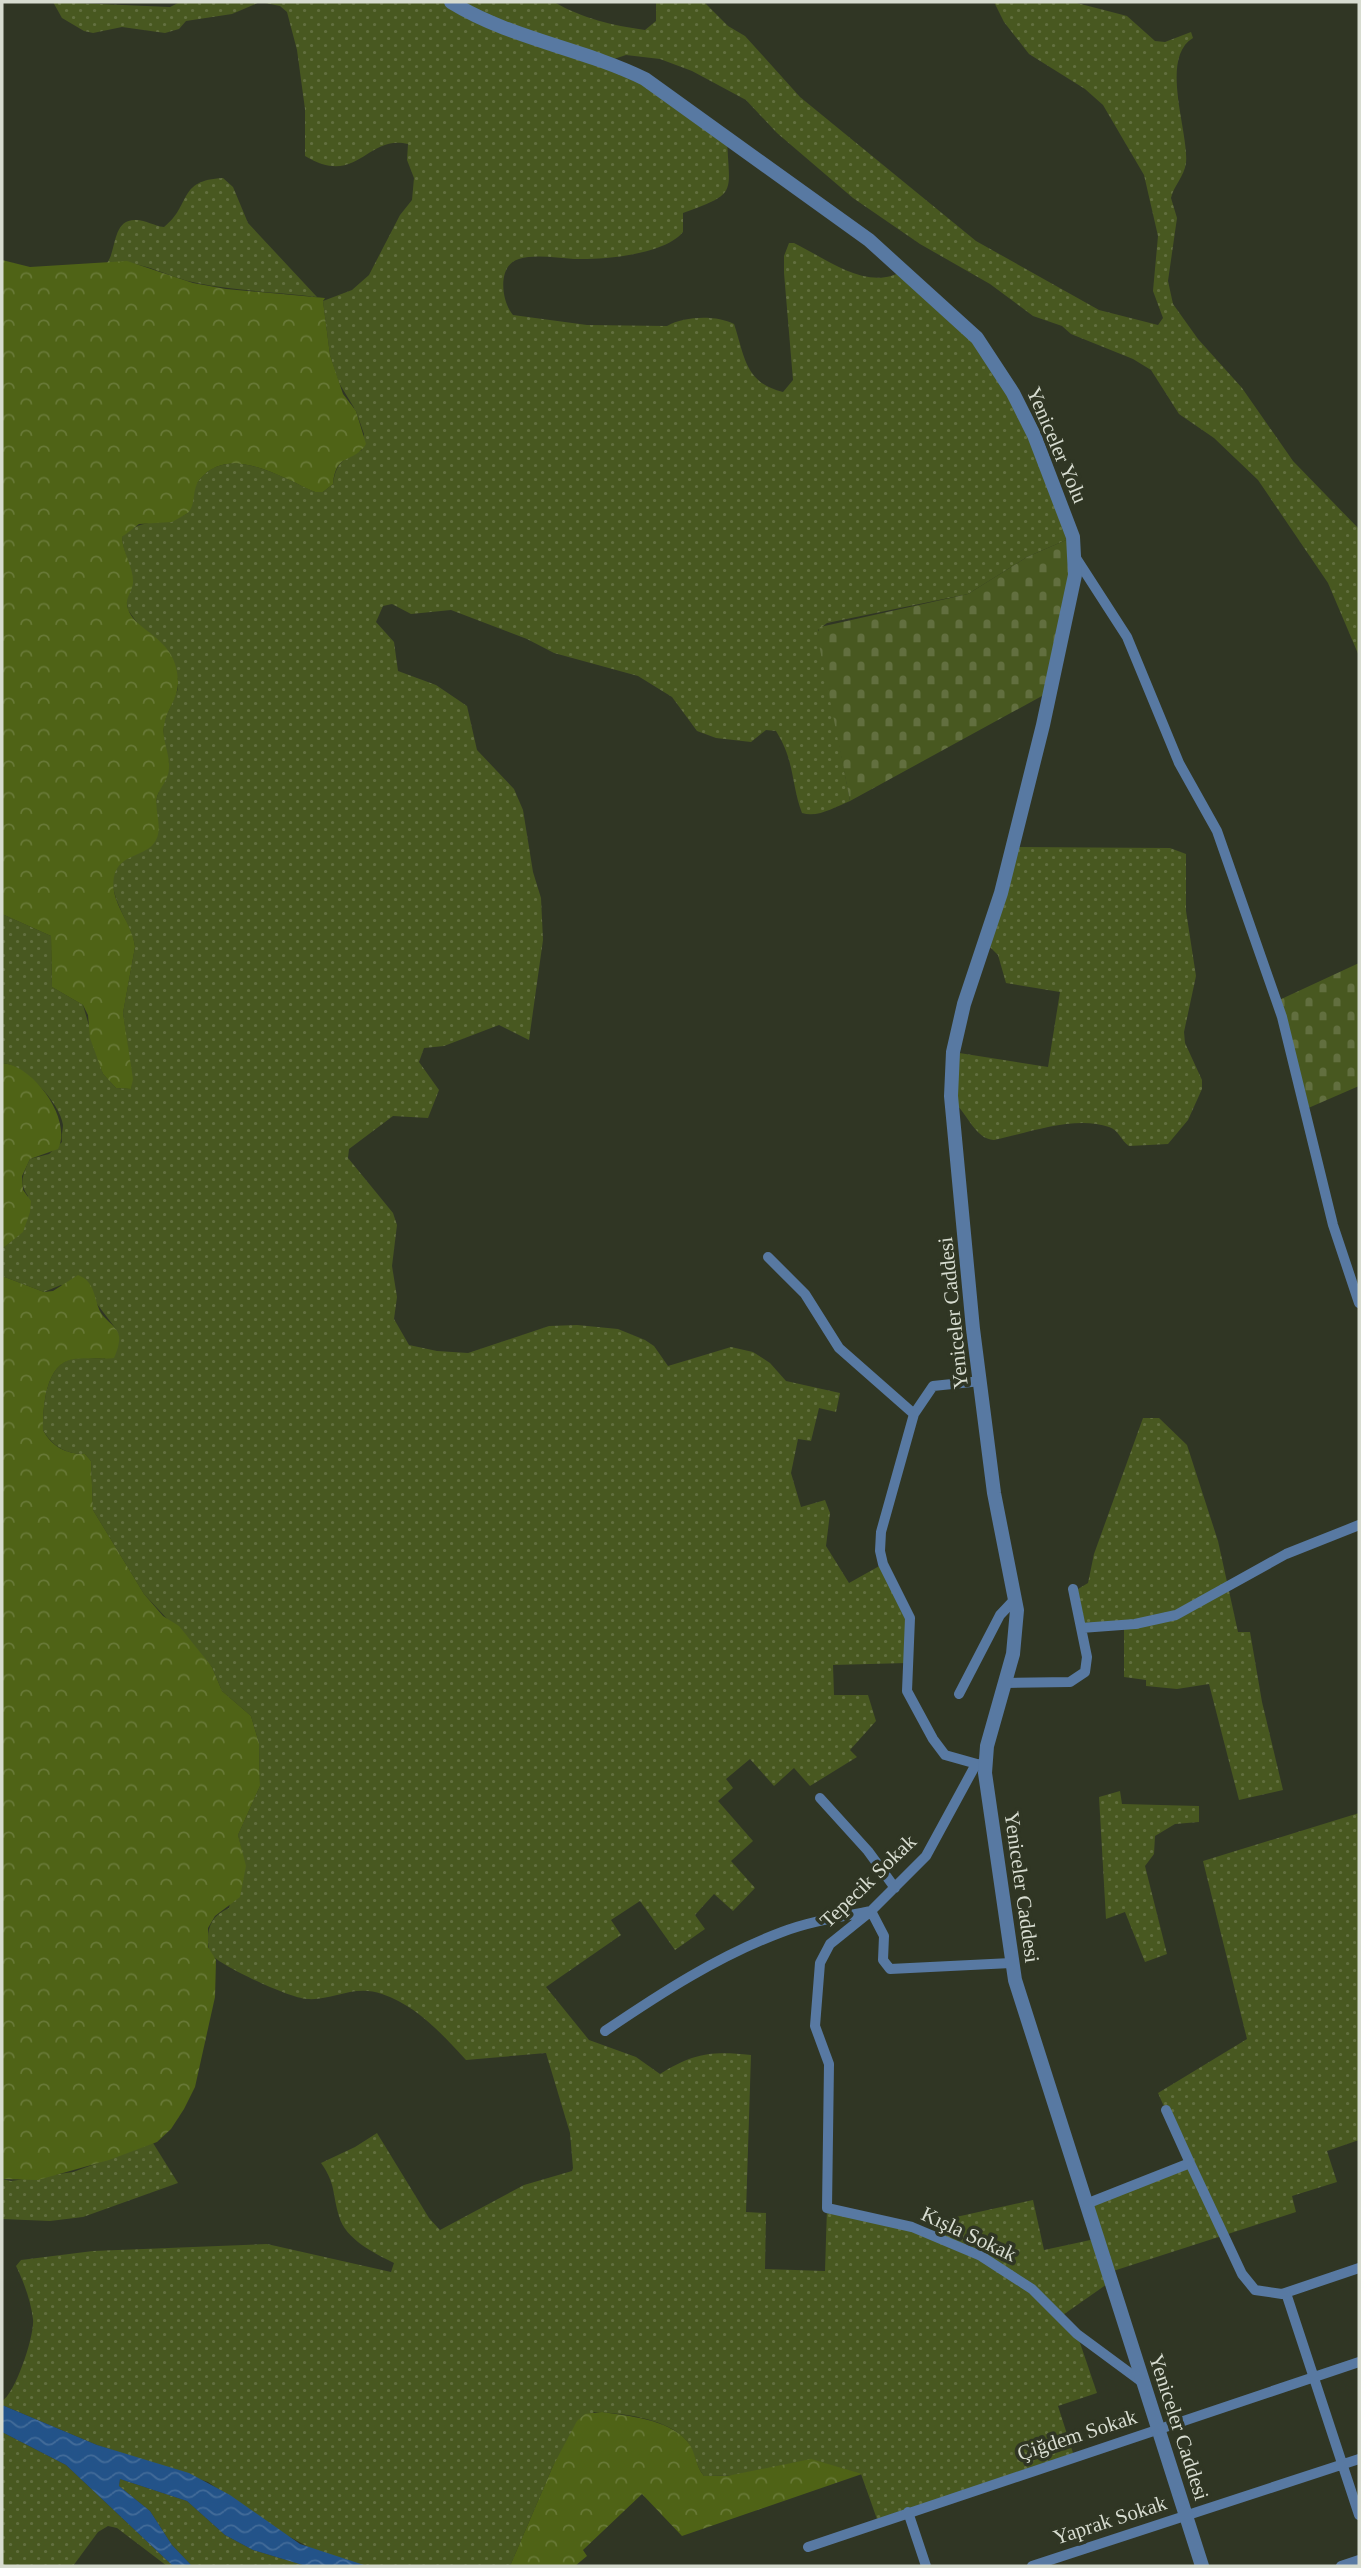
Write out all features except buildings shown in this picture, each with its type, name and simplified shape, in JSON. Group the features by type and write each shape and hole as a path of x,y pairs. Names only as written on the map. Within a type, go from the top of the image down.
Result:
{"street":[{"name":"Yeniceler Yolu","path":"451,2 512,31 607,61 645,79 869,240 978,338 1013,393 1057,490 1073,537 1076,558 1071,598 1023,813 955,1039 951,1096 961,1192"},
{"path":"1076,558 1127,637 1180,763 1217,831 1282,1017 1333,1225 1359,1303"},
{"name":"Yeniceler Caddesi","path":"961,1192 994,1493 1016,1598 1016,1639 1006,1684 981,1763 1011,1963 1202,2566"},
{"path":"768,1257 805,1294 828,1334 850,1360 914,1414"},
{"path":"981,1381 933,1386 914,1414 881,1532 881,1558 910,1618 905,1675 909,1700 945,1755 981,1763"},
{"path":"1081,1628 1135,1624 1177,1615 1286,1553 1359,1525"},
{"path":"1006,1684 1070,1682 1082,1677 1087,1657 1073,1589"},
{"path":"959,1695 1000,1615 1016,1598"},
{"name":"Tepecik Sokak","path":"827,2208 829,2064 827,2051 816,2034 817,1976 820,1963 831,1944 895,1888 937,1839 981,1763"},
{"path":"820,1798 868,1851 895,1888"},
{"path":"605,2031 665,1991 750,1945 785,1931 871,1911 884,1936 883,1960 890,1969 1011,1963"},
{"path":"1166,2110 1246,2281 1258,2292 1286,2293 1359,2268"},
{"path":"1086,2204 1190,2163"},
{"name":"Kışla Sokak","path":"827,2208 912,2227 981,2256 1032,2289 1077,2334 1142,2382"},
{"path":"1286,2293 1359,2515"},
{"name":"Çiğdem Sokak","path":"808,2547 1359,2362"},
{"name":"Yaprak Sokak","path":"1032,2566 1359,2459"},
{"path":"908,2512 926,2566"},
{"path":"1341,2566 1359,2560"}],"green space":[{"path":"53,2 170,7 180,2 260,2 232,14 186,21 179,29 165,33 122,27 93,33 84,31 62,18"},
{"path":"260,2 554,2 598,20 645,30 656,21 656,2 704,2 728,26 745,36 800,97 976,241 1099,310 1158,325 1163,318 1153,291 1158,236 1144,175 1103,105 1085,89 1029,54 1004,22 994,2 1073,2 1127,16 1155,41 1165,42 1191,32 1193,38 1183,48 1178,62 1178,96 1186,163 1171,198 1177,218 1168,281 1173,304 1198,339 1242,388 1293,461 1359,529 1359,656 1328,583 1258,480 1214,438 1179,414 1151,370 1133,359 1071,334 1062,326 1033,316 990,284 920,244 853,198 777,133 746,100 692,71 660,59 626,55 608,61 727,138 727,189 714,201 683,213 683,232 674,240 648,251 586,259 532,257 512,263 507,268 503,284 506,301 513,315 587,325 667,326 683,320 701,318 727,321 734,324 744,358 754,375 770,388 783,392 793,380 784,273 784,256 789,243 863,276 891,276 904,270 993,360 1073,537 1027,557 968,594 827,623 818,630 850,801 814,814 802,813 787,752 776,731 766,730 751,742 716,738 697,731 672,697 638,676 554,653 527,639 451,610 411,614 392,604 383,606 376,622 394,642 398,671 436,685 467,706 477,750 514,789 523,810 533,872 541,898 543,940 529,1040 499,1025 444,1046 424,1048 419,1062 439,1090 428,1118 393,1116 349,1149 348,1158 393,1213 397,1225 392,1266 397,1297 394,1319 409,1345 437,1351 468,1353 549,1326 577,1325 618,1329 645,1340 654,1346 668,1366 731,1347 753,1352 770,1363 786,1381 840,1393 836,1412 819,1408 811,1441 798,1439 791,1473 801,1507 825,1500 830,1513 826,1546 849,1583 883,1564 908,1611 907,1663 833,1665 834,1695 868,1695 876,1721 850,1750 857,1757 810,1786 794,1768 774,1786 750,1759 726,1779 733,1788 718,1801 753,1841 731,1861 755,1888 733,1911 714,1894 695,1915 705,1929 675,1950 640,1901 611,1920 621,1935 546,1987 589,2040 636,2057 660,2074 703,2055 751,2055 746,2212 766,2213 765,2269 825,2271 827,2208 940,2238 947,2219 1033,2200 1044,2250 1095,2239 1086,2204 1189,2163 1158,2093 1247,2039 1203,1861 1359,1813 1359,2140 1327,2151 1337,2182 1292,2196 1296,2212 1107,2273 1110,2282 1060,2317 1077,2334 1097,2393 1058,2406 1074,2456 878,2522 861,2474 704,2476 687,2441 679,2433 644,2418 594,2412 553,2466 510,2566 367,2566 320,2553 271,2527 208,2482 97,2445 2,2405 23,2363 33,2327 29,2299 16,2266 21,2260 93,2251 267,2244 391,2272 394,2263 361,2244 347,2232 342,2224 331,2183 321,2163 377,2133 429,2218 440,2230 524,2185 572,2171 573,2168 570,2133 546,2053 466,2060 428,2021 395,1999 372,1991 316,1999 298,1997 242,1974 210,1954 208,1933 216,1916 229,1908 241,1848 238,1835 260,1786 259,1743 251,1716 222,1691 212,1667 144,1594 93,1510 91,1461 85,1454 72,1453 61,1448 51,1441 43,1430 47,1388 56,1370 63,1363 76,1358 105,1359 116,1329 97,1304 61,1285 44,1292 2,1276 2,1249 21,1232 25,1222 28,1196 23,1187 23,1178 26,1168 30,1159 49,1154 62,1142 63,1125 55,1106 39,1086 20,1070 2,1063 2,914 51,936 52,987 83,1005 103,1074 116,1088 131,1089 123,1013 135,947 118,904 113,882 114,872 123,859 150,847 157,797 169,763 164,748 164,722 178,689 178,679 128,610 126,598 130,591 131,576 122,537 137,526 188,513 197,483 209,471 223,465 255,467 315,492 323,492 333,484 336,471 342,462 362,450 364,434 356,411 339,383 330,355 323,301 352,290 369,275 400,215 412,200 414,178 407,160 408,144 382,146 350,164 338,166 323,164 305,156 305,109 297,50 287,12 280,6"},
{"path":"223,178 233,187 248,223 317,297 212,286 131,263 107,263 123,224 136,220 164,227 173,219 187,195 198,183"},
{"path":"2,260 30,267 127,261 193,283 226,289 325,298 323,301 330,355 343,394 356,411 366,444 342,462 333,484 323,492 315,492 257,467 226,464 212,469 197,483 188,513 172,522 139,524 122,537 133,577 128,609 132,617 164,645 171,655 178,681 177,693 164,726 169,768 168,776 157,797 158,835 152,846 121,863 114,877 115,895 135,947 123,1013 133,1079 131,1089 116,1088 103,1074 90,1038 88,1015 83,1005 52,987 51,936 2,914"},
{"path":"1073,537 1076,558 1051,691 850,801 817,634 820,627 968,594 1027,557"},
{"path":"1014,847 1170,848 1186,854 1186,911 1196,976 1184,1032 1185,1043 1202,1080 1202,1089 1188,1120 1168,1144 1129,1146 1112,1128 1081,1123 1052,1126 994,1140 987,1139 952,1100 953,1052 1048,1067 1060,992 1006,983 998,955 986,943"},
{"path":"1359,963 1359,1086 1306,1109 1277,1001"},
{"path":"2,1063 14,1066 37,1083 55,1109 61,1137 58,1149 30,1159 22,1176 23,1190 31,1201 30,1212 23,1232 2,1249"},
{"path":"78,1275 88,1282 101,1313 118,1332 118,1347 114,1358 74,1359 64,1362 57,1369 51,1377 45,1398 43,1430 60,1448 85,1454 91,1461 93,1510 144,1594 163,1616 179,1626 212,1667 222,1691 251,1716 259,1743 260,1786 238,1835 246,1866 240,1897 215,1916 208,1928 208,1947 216,1960 215,1997 195,2087 171,2129 157,2142 109,2160 38,2180 2,2179 2,1276 44,1292 53,1291"},
{"path":"1143,1418 1159,1418 1187,1445 1218,1541 1238,1632 1250,1632 1262,1702 1283,1790 1239,1800 1209,1684 1177,1689 1146,1686 1146,1680 1124,1677 1124,1625 1081,1628 1073,1592 1088,1583 1094,1554"},
{"path":"1120,1791 1122,1804 1199,1806 1199,1822 1175,1824 1155,1836 1154,1854 1145,1866 1167,1954 1145,1962 1125,1912 1106,1919 1099,1797"},
{"path":"153,2143 178,2183 83,2217 50,2221 2,2219 2,2179 11,2181 73,2172"},
{"path":"602,2412 659,2423 679,2434 690,2445 704,2476 727,2476 811,2459 862,2474 682,2536 642,2494 583,2550 587,2556 575,2566 510,2566 553,2466 577,2421 585,2414"},
{"path":"2,2432 66,2465 173,2566 167,2566 117,2528 108,2526 98,2532 73,2566 2,2566"},
{"path":"120,2479 187,2501 225,2535 253,2550 306,2566 192,2566 172,2545 150,2511 119,2486"}],"water":[{"path":"2,2405 97,2445 189,2473 230,2495 300,2544 367,2566 306,2566 253,2550 225,2535 187,2501 120,2479 119,2486 150,2511 172,2545 192,2566 173,2566 66,2465 2,2432"}]}
